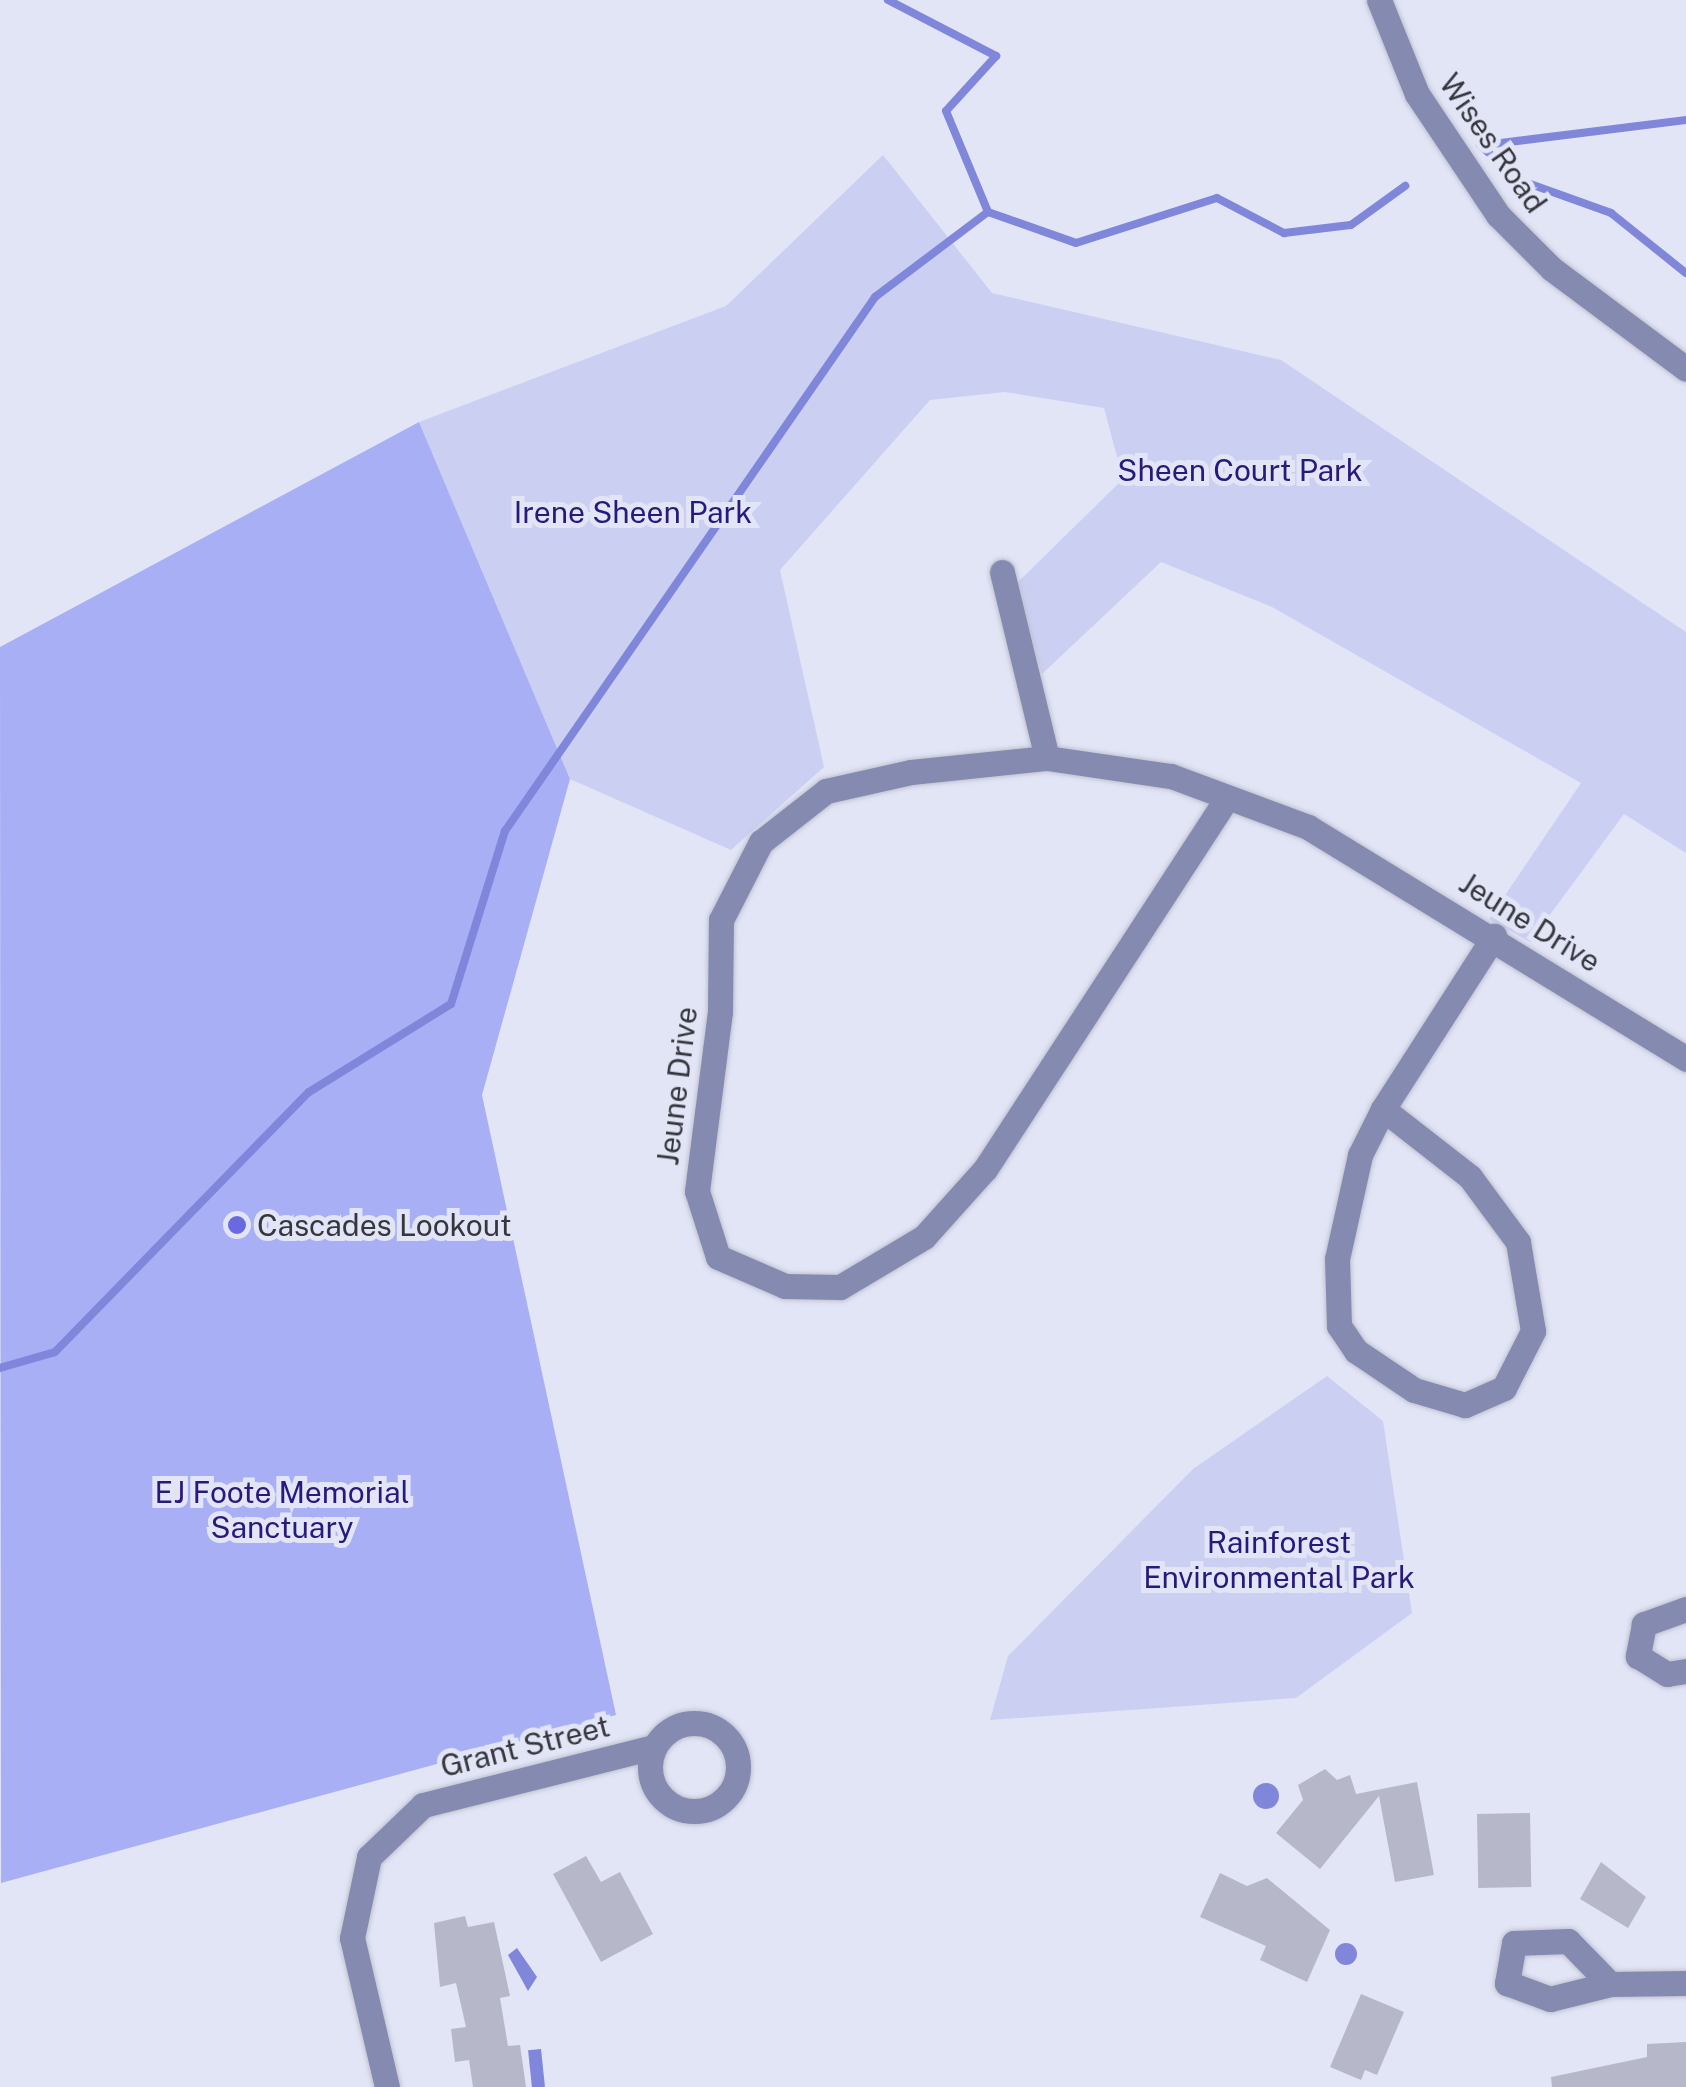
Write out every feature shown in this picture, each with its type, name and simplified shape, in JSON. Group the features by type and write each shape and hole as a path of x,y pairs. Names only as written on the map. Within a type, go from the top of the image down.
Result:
{"street":[{"name":"Wises Road","path":"1379,0 1417,94 1498,214 1552,270 1686,368"},
{"path":"1002,572 1047,758"},
{"name":"Jeune Drive","path":"1228,798 986,1169 924,1237 840,1287 785,1286 718,1257 697,1191 720,1012 721,920 761,842 826,791 1047,758 1171,776 1308,827 1494,936 1686,1059"},
{"path":"1384,1109 1470,1177 1518,1242 1533,1331 1504,1388 1465,1405 1414,1390 1356,1351 1340,1326 1337,1260 1360,1155 1384,1109 1494,936"},
{"path":"1686,1609 1644,1624 1638,1656 1668,1674 1686,1671"},
{"name":"Grant Street","path":"387,2087 352,1938 369,1857 423,1805 654,1747"},
{"path":"1610,1984 1686,1983"}],"green space":[{"path":"883,155 992,293 1281,360 1686,632 1686,853 1624,814 1530,942 1489,919 1581,783 1272,607 1161,562 1042,674 1015,585 1123,479 1104,408 1005,392 930,400 780,570 824,767 731,850 570,779 419,422 726,306"},
{"name":"EJ Foote Memorial Sanctuary","path":"419,422 570,779 482,1095 616,1715 1,1883 0,647"},
{"name":"Rainforest Environmental Park","path":"1327,1376 1383,1421 1412,1613 1296,1698 990,1720 1008,1656 1193,1469"}],"shaded area":[{"path":"1266,1783 1276,1786 1276,1806 1266,1809 1256,1806 1253,1796 1256,1786"},
{"path":"1346,1943 1354,1946 1354,1962 1346,1965 1338,1962 1335,1954 1338,1946"},
{"path":"517,1948 537,1977 528,1991 508,1955"},
{"path":"541,2049 545,2087 532,2087 528,2050"}],"building":[{"path":"1325,1769 1337,1780 1350,1775 1356,1794 1417,1782 1434,1875 1395,1882 1379,1796 1320,1869 1276,1833 1303,1800 1298,1785"},
{"path":"1530,1813 1531,1887 1478,1888 1477,1814"},
{"path":"586,1856 601,1882 620,1872 653,1934 601,1962 553,1874"},
{"path":"1601,1862 1646,1897 1628,1928 1580,1899"},
{"path":"1220,1873 1247,1886 1267,1878 1330,1930 1307,1982 1260,1960 1266,1946 1200,1917"},
{"path":"465,1916 468,1927 494,1922 510,1996 500,1998 508,2046 520,2045 526,2087 473,2087 469,2060 455,2062 451,2029 466,2027 456,1983 440,1987 434,1923"},
{"path":"1361,1994 1404,2012 1377,2075 1365,2070 1361,2080 1330,2067"},
{"path":"1686,2042 1686,2087 1552,2087 1551,2077 1647,2057 1647,2044"}],"waterway":[{"path":"888,0 996,56 946,111 988,212 1076,243 1217,198 1284,233 1351,225 1405,186"},
{"path":"1485,145 1686,120"},
{"path":"1480,145 1519,180 1611,213 1686,273"},
{"path":"0,1368 55,1352 309,1092 451,1004 505,831 875,297 988,212"}],"place":[{"name":"Cascades Lookout","path":"237,1225"}],"park label":[{"name":"Sheen Court Park","path":"1240,470"},
{"name":"Irene Sheen Park","path":"633,512"}]}
